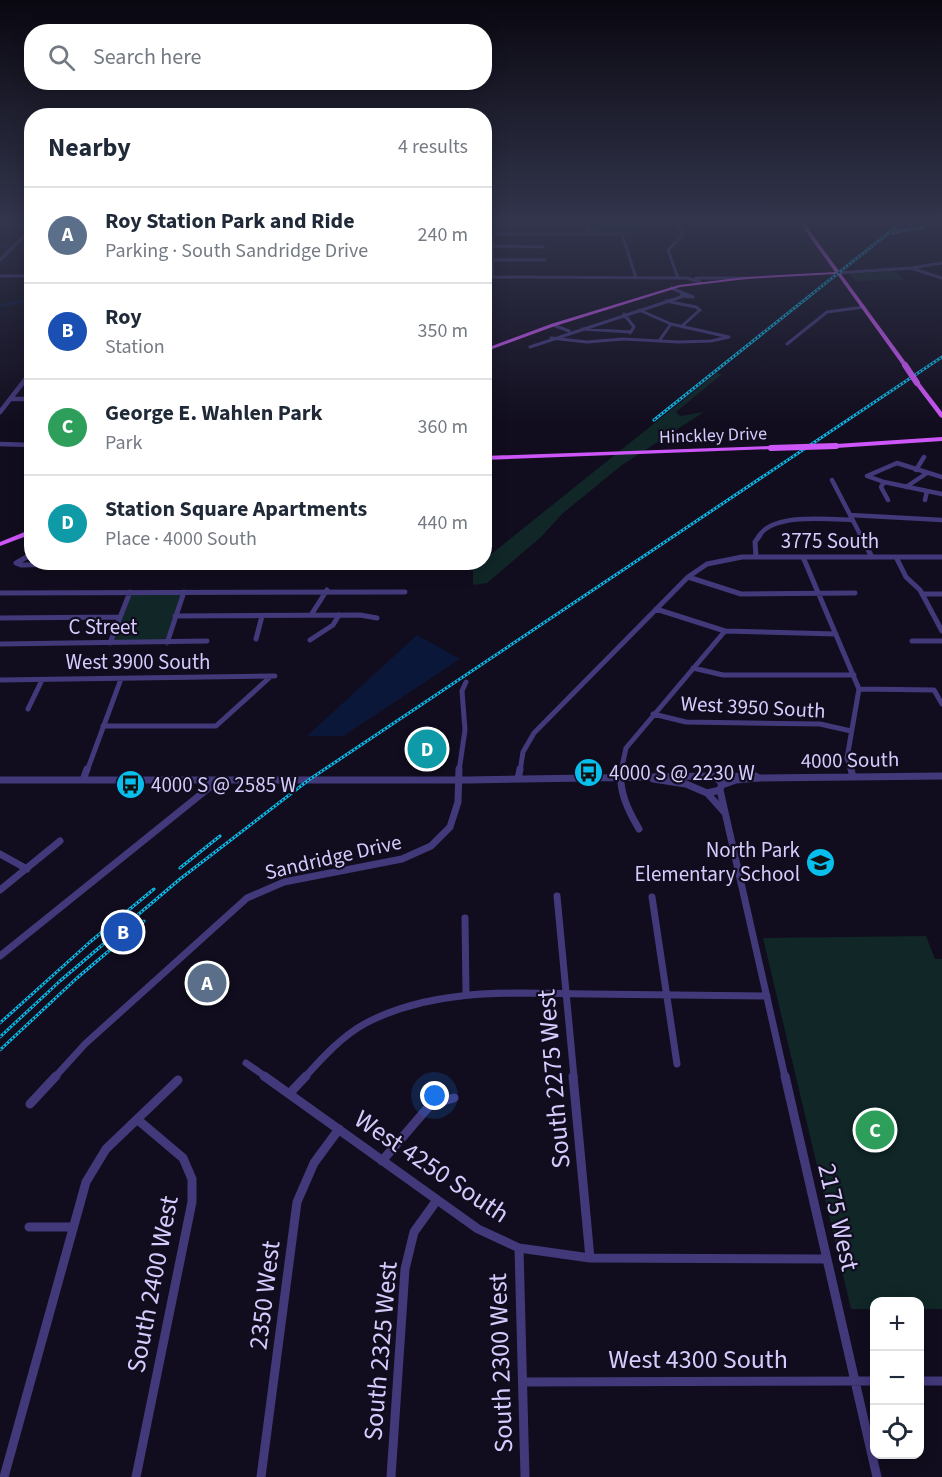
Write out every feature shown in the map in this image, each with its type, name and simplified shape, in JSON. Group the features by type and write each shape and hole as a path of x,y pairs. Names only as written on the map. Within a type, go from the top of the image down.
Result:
{"main road":[{"path":"492,348 553,325 671,288"},
{"path":"849,288 942,416"},
{"name":"Hinckley Drive","path":"492,458 836,446 942,439"},
{"path":"0,544 24,534"}],"street":[{"path":"530,347 682,295 671,288"},
{"path":"666,301 699,309 699,312 683,325"},
{"path":"788,344 827,312 864,307"},
{"path":"551,338 561,341 614,342 623,339 724,342 729,337 671,324 639,310"},
{"path":"623,339 633,327 624,314"},
{"path":"659,341 671,324"},
{"path":"553,325 569,332"},
{"path":"578,329 631,332"},
{"path":"691,342 700,330"},
{"path":"0,412 24,381"},
{"path":"10,399 24,399"},
{"path":"0,444 24,445"},
{"path":"916,470 924,457"},
{"path":"942,477 897,463 867,476 884,482 942,494"},
{"path":"906,486 927,473"},
{"path":"832,480 872,557"},
{"path":"884,482 881,487 888,500"},
{"path":"925,500 927,491"},
{"path":"756,557 753,548 757,538 773,524 788,520 885,515 910,520 942,520"},
{"name":"3775 South","path":"688,577 698,569 718,560 756,557 942,557"},
{"path":"804,557 859,689 847,758 854,777"},
{"path":"896,557 906,577 922,594 942,631"},
{"path":"24,558 16,563 24,566"},
{"path":"518,780 523,752 534,733 688,577 741,594 855,593"},
{"path":"311,615 327,590"},
{"path":"0,593 327,590 405,592"},
{"path":"110,643 130,592"},
{"path":"166,643 184,592"},
{"path":"922,594 942,594"},
{"path":"656,609 725,631 836,634"},
{"path":"310,639 333,625 339,615"},
{"path":"175,616 360,615 377,618"},
{"path":"256,639 262,616"},
{"path":"0,618 120,617"},
{"path":"639,829 628,810 620,777 626,748 725,631"},
{"name":"C Street","path":"0,644 207,641"},
{"path":"912,641 942,641"},
{"path":"693,668 723,675 854,675"},
{"name":"West 3900 South","path":"0,680 272,677 216,726 103,726"},
{"path":"83,780 121,679"},
{"path":"28,709 42,680"},
{"name":"Sandridge Drive","path":"30,1104 85,1044 247,898 263,889 284,882 402,859 431,846 450,827 458,802 460,754 465,730 462,691 466,682"},
{"path":"859,689 934,690 942,704"},
{"name":"West 3950 South","path":"653,714 686,722 820,724 851,731"},
{"name":"4000 South","path":"695,776 705,773 718,778 753,775 759,778"},
{"path":"0,780 518,780 695,776"},
{"path":"694,786 692,780 695,776"},
{"name":"4000 South","path":"707,793 736,780 759,778 942,776"},
{"path":"650,778 694,786 715,798 725,813"},
{"name":"2175 West","path":"718,778 877,1477"},
{"path":"0,956 210,787 214,780"},
{"path":"0,890 60,841"},
{"path":"0,854 27,869"},
{"name":"South 2275 West","path":"557,896 590,1258"},
{"path":"652,897 677,1064"},
{"path":"465,918 466,995"},
{"path":"289,1094 337,1044 364,1024 394,1009 429,1000 466,995 566,993 767,996"},
{"name":"West 4250 South","path":"246,1063 478,1229 519,1248 557,1256 590,1258 827,1259"},
{"path":"4,1477 86,1182 106,1149 178,1080"},
{"path":"382,1161 431,1104 454,1098"},
{"name":"South 2400 West","path":"136,1477 192,1202 192,1179 183,1158 138,1120"},
{"name":"2350 West","path":"261,1477 297,1202 304,1179 313,1162 339,1129"},
{"name":"South 2325 West","path":"391,1477 405,1269 414,1232 438,1200"},
{"path":"29,1227 73,1227"},
{"name":"South 2300 West","path":"519,1248 525,1477"},
{"name":"West 4300 South","path":"523,1382 870,1381"},
{"path":"924,1381 942,1381"}],"green space":[{"path":"717,373 722,374 676,412 680,416 704,412 622,465 562,514 541,537 487,583 473,585 473,570 492,570 492,553"},
{"path":"131,593 182,593 165,641 111,642"},
{"path":"926,936 935,959 942,959 942,1309 924,1309 924,1297 870,1297 870,1309 851,1309 763,938"}],"water":[{"path":"417,635 460,659 343,736 307,736"}],"waterway":[{"path":"0,306 24,301"}],"railway":[{"path":"654,420 820,288"},
{"path":"0,1037 60,981 180,879 310,779 942,357"},
{"path":"180,868 220,836"},
{"path":"0,1023 90,942 154,889"},
{"path":"0,1050 77,978 144,921"}],"place":[{"name":"Station Square Apartments","path":"427,749"},
{"name":"4000 S @ 2230 W","path":"588,773"},
{"name":"4000 S @ 2585 W","path":"130,785"},
{"name":"North Park Elementary School","path":"821,862"},
{"name":"Roy","path":"123,932"},
{"name":"Roy Station Park and Ride","path":"207,983"},
{"name":"George E. Wahlen Park","path":"875,1130"}]}
